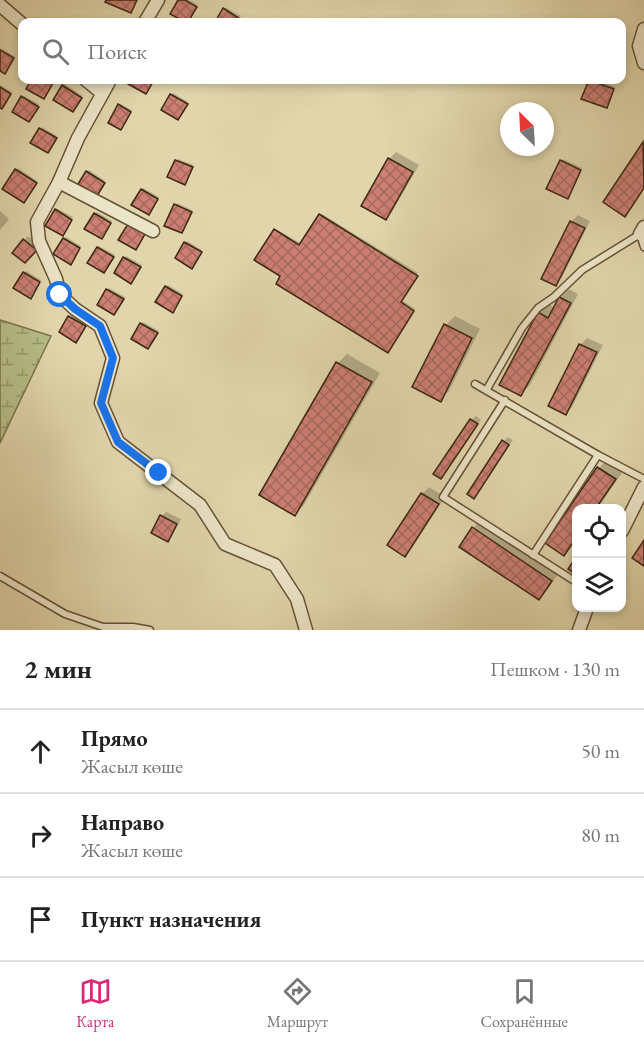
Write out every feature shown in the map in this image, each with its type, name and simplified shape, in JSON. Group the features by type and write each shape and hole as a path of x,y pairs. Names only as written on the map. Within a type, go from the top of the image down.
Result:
{"street":[{"path":"147,18 158,0"},
{"path":"0,5 18,21"},
{"path":"644,28 639,46 644,63"},
{"path":"91,84 102,93"},
{"path":"108,84 37,222 39,241 56,279 60,295 75,309 100,326 113,358 101,403 118,442 200,506 225,544 275,565 297,599 306,630"},
{"path":"59,182 153,231"},
{"path":"626,521 644,487"},
{"path":"579,630 586,612"}],"lane":[{"path":"487,390 522,328 538,308 554,297 582,270 642,230 644,247"},
{"path":"476,384 644,479"},
{"path":"505,400 443,497 572,579"},
{"path":"533,555 598,455"},
{"path":"0,576 65,614 103,627 133,627 150,630"}],"green space":[{"path":"0,320 51,336 0,443"}],"building":[{"path":"106,0 137,0 131,13 105,2"},
{"path":"178,0 185,0 197,7 190,18 178,18 170,14"},
{"path":"223,8 238,18 217,18"},
{"path":"0,50 14,58 5,74 0,71"},
{"path":"29,84 52,84 44,99 26,89"},
{"path":"128,84 152,84 146,94"},
{"path":"587,84 600,84 614,89 607,108 581,99"},
{"path":"62,85 82,98 73,112 53,100"},
{"path":"0,87 11,94 2,109 0,108"},
{"path":"170,94 188,104 178,120 161,110"},
{"path":"21,96 39,107 29,122 12,112"},
{"path":"118,104 131,112 121,130 108,123"},
{"path":"39,128 57,138 48,153 30,143"},
{"path":"643,142 644,188 625,217 603,202"},
{"path":"388,158 413,172 386,220 361,206"},
{"path":"175,160 193,167 185,185 167,177"},
{"path":"560,160 581,170 568,199 546,189"},
{"path":"15,169 37,183 24,203 2,189"},
{"path":"86,171 105,183 97,196 78,184"},
{"path":"141,189 158,199 149,215 131,205"},
{"path":"174,204 192,212 182,233 164,226"},
{"path":"55,209 72,220 63,236 45,226"},
{"path":"94,213 111,223 102,239 84,229"},
{"path":"319,214 418,276 401,302 414,311 388,353 276,284 280,276 254,260 274,229 299,245"},
{"path":"570,221 585,228 556,286 541,279"},
{"path":"128,224 145,234 136,250 118,240"},
{"path":"63,238 80,248 71,265 53,254"},
{"path":"23,239 37,250 25,263 12,253"},
{"path":"184,242 202,252 192,269 175,258"},
{"path":"97,247 114,257 104,273 87,263"},
{"path":"123,257 141,267 131,284 114,273"},
{"path":"23,272 40,282 31,299 13,288"},
{"path":"165,286 182,296 173,313 155,302"},
{"path":"106,289 124,299 114,315 97,305"},
{"path":"559,297 571,303 521,396 499,385 538,312 548,318"},
{"path":"68,316 86,326 76,343 59,332"},
{"path":"140,323 158,333 148,349 131,339"},
{"path":"444,324 472,338 441,402 412,387"},
{"path":"579,344 597,352 566,415 548,406"},
{"path":"336,362 372,382 295,516 259,495"},
{"path":"470,419 478,424 441,479 433,474"},
{"path":"502,440 509,445 474,499 467,494"},
{"path":"597,467 616,479 599,504 572,504 572,544 564,556 545,543"},
{"path":"421,493 439,504 405,557 387,545"},
{"path":"160,515 177,524 168,542 151,533"},
{"path":"472,527 552,581 539,600 459,547"},
{"path":"644,540 644,566 632,558"}],"route":[{"path":"60,295 75,309 100,326 113,358 101,403 118,442 159,473"}]}
